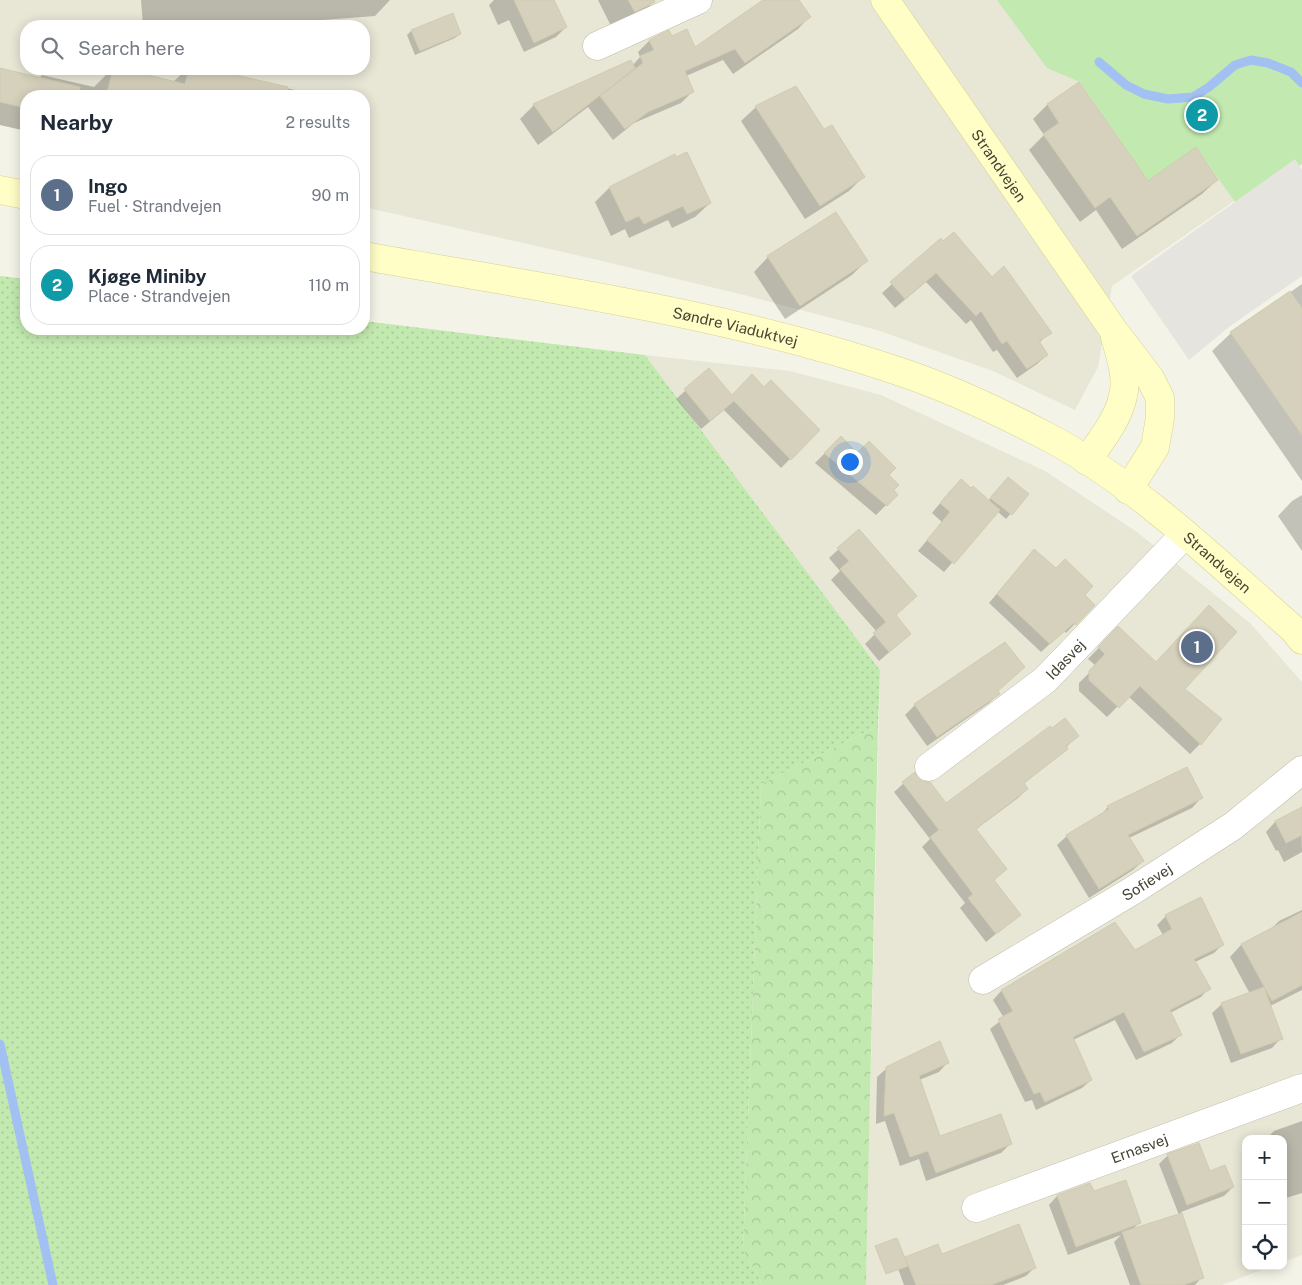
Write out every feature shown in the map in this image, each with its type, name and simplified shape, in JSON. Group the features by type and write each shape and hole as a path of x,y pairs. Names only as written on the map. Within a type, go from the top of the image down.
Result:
{"main road":[{"name":"Strandvejen","path":"885,0 1114,331 1150,378 1160,398 1160,418 1155,447 1128,490"},
{"path":"0,190 20,194"},
{"name":"Søndre Viaduktvej","path":"370,257 707,318 840,352 903,372 966,398 1047,437 1087,461"},
{"name":"Strandvejen","path":"1114,331 1123,370 1124,394 1115,417 1087,461 1185,534 1293,629 1302,640"}],"street":[{"path":"597,46 698,0"},
{"name":"Idasvej","path":"929,767 1046,680 1185,534"},
{"name":"Sofievej","path":"983,980 1132,891 1233,826 1302,770"},
{"name":"Ernasvej","path":"976,1208 1302,1088"}],"shaded area":[{"path":"0,0 1118,0 1213,113 1260,183 1112,286 1098,367 1075,410 993,371 877,330 744,295 370,208 370,90 20,90 20,130 0,125"},
{"path":"1295,159 1302,170 1302,276 1229,327 1189,360 1131,276"},
{"path":"645,355 790,371 881,395 1045,471 1137,532 1250,623 1302,682 1302,1255 1287,1261 1287,1135 1242,1135 1242,1270 1261,1270 1222,1285 866,1285 880,670"}],"green space":[{"path":"997,0 1302,0 1302,164 1238,206 1196,147 1148,181 1080,82 1047,68"},
{"path":"0,276 20,278 20,335 370,335 370,322 645,355 880,670 878,726 761,784 743,1250 763,1285 0,1285"},
{"path":"878,726 866,1285 763,1285 743,1250 761,784"}],"building":[{"path":"514,0 554,0 567,27 534,43"},
{"path":"628,0 654,0 655,2 635,12"},
{"path":"763,0 799,0 811,17 745,63 735,49 685,71 694,92 648,112 625,129 600,96 643,63 640,56 654,50 649,40 669,30 672,36 687,29 695,47"},
{"path":"453,13 461,34 420,51 411,30"},
{"path":"631,60 635,68 553,132 533,104"},
{"path":"0,68 20,73 20,75 29,75 80,87 80,90 20,90 20,107 0,102"},
{"path":"111,75 148,75 185,84 187,75 236,75 288,87 288,90 108,90"},
{"path":"1079,82 1148,181 1196,147 1218,180 1137,236 1110,197 1095,208 1043,134 1059,123 1047,104"},
{"path":"796,86 824,129 832,125 865,177 820,206 755,106"},
{"path":"687,152 711,203 687,214 683,206 644,224 639,216 626,222 609,187 675,154 676,157"},
{"path":"836,212 868,261 800,306 767,256"},
{"path":"954,232 992,277 1004,266 1052,333 1039,341 1048,355 1027,369 1007,341 1002,344 981,311 976,316 936,273 905,299 890,282 941,238 943,241"},
{"path":"1290,291 1302,308 1302,435 1230,332"},
{"path":"709,368 732,395 752,374 764,387 771,380 820,430 791,460 734,401 710,421 684,389"},
{"path":"841,436 857,453 869,441 896,468 889,475 899,485 894,490 898,495 887,506 824,453"},
{"path":"1008,477 1029,494 1012,515 990,498"},
{"path":"961,479 971,488 973,486 1000,510 954,564 927,540 950,512 940,503"},
{"path":"859,529 917,596 896,615 911,634 889,652 873,633 886,622 840,569 849,561 837,548"},
{"path":"1034,549 1056,568 1065,559 1093,586 1085,595 1095,605 1076,625 1074,623 1050,644 997,594"},
{"path":"1209,605 1237,632 1185,689 1222,719 1201,745 1140,686 1119,708 1089,680 1089,671 1105,654 1098,647 1118,626 1156,662"},
{"path":"1005,642 1025,667 998,691 1000,694 937,737 914,704"},
{"path":"1065,718 1079,736 1066,746 1068,749 1024,783 1028,789 976,829 1007,869 994,880 1021,915 996,934 968,898 973,894 930,837 939,830 902,782 915,772 922,781 930,782 946,803 1050,726 1052,728"},
{"path":"1187,767 1203,798 1128,835 1144,861 1099,889 1066,835 1109,809 1107,806"},
{"path":"1302,807 1302,835 1286,843 1275,821"},
{"path":"1201,897 1224,945 1194,959 1211,989 1170,1010 1182,1035 1144,1052 1124,1012 1073,1037 1092,1080 1045,1102 1040,1092 1034,1094 998,1019 1013,1011 1001,990 1115,922 1135,950 1172,929 1165,915"},
{"path":"1302,912 1302,985 1272,1001 1241,944"},
{"path":"1264,987 1283,1039 1241,1054 1221,1003"},
{"path":"940,1041 949,1063 919,1076 940,1136 1001,1114 1012,1144 936,1173 928,1151 910,1157 894,1113 884,1116 886,1067"},
{"path":"1199,1143 1210,1171 1225,1165 1234,1187 1187,1205 1167,1154"},
{"path":"1126,1180 1141,1223 1076,1247 1057,1195 1090,1183 1094,1191"},
{"path":"1182,1213 1204,1278 1183,1285 1141,1285 1122,1232"},
{"path":"1019,1224 1036,1268 991,1285 916,1285 905,1257 938,1244 942,1254"},
{"path":"897,1238 908,1266 886,1274 875,1246"}],"waterway":[{"path":"1099,62 1126,85 1144,94 1168,99 1193,97 1209,87 1235,65 1251,60 1268,63 1291,72 1302,83"},
{"path":"0,1044 53,1285"}],"place":[{"name":"Kjøge Miniby","path":"1202,115"},
{"name":"Ingo","path":"1197,647"}]}
